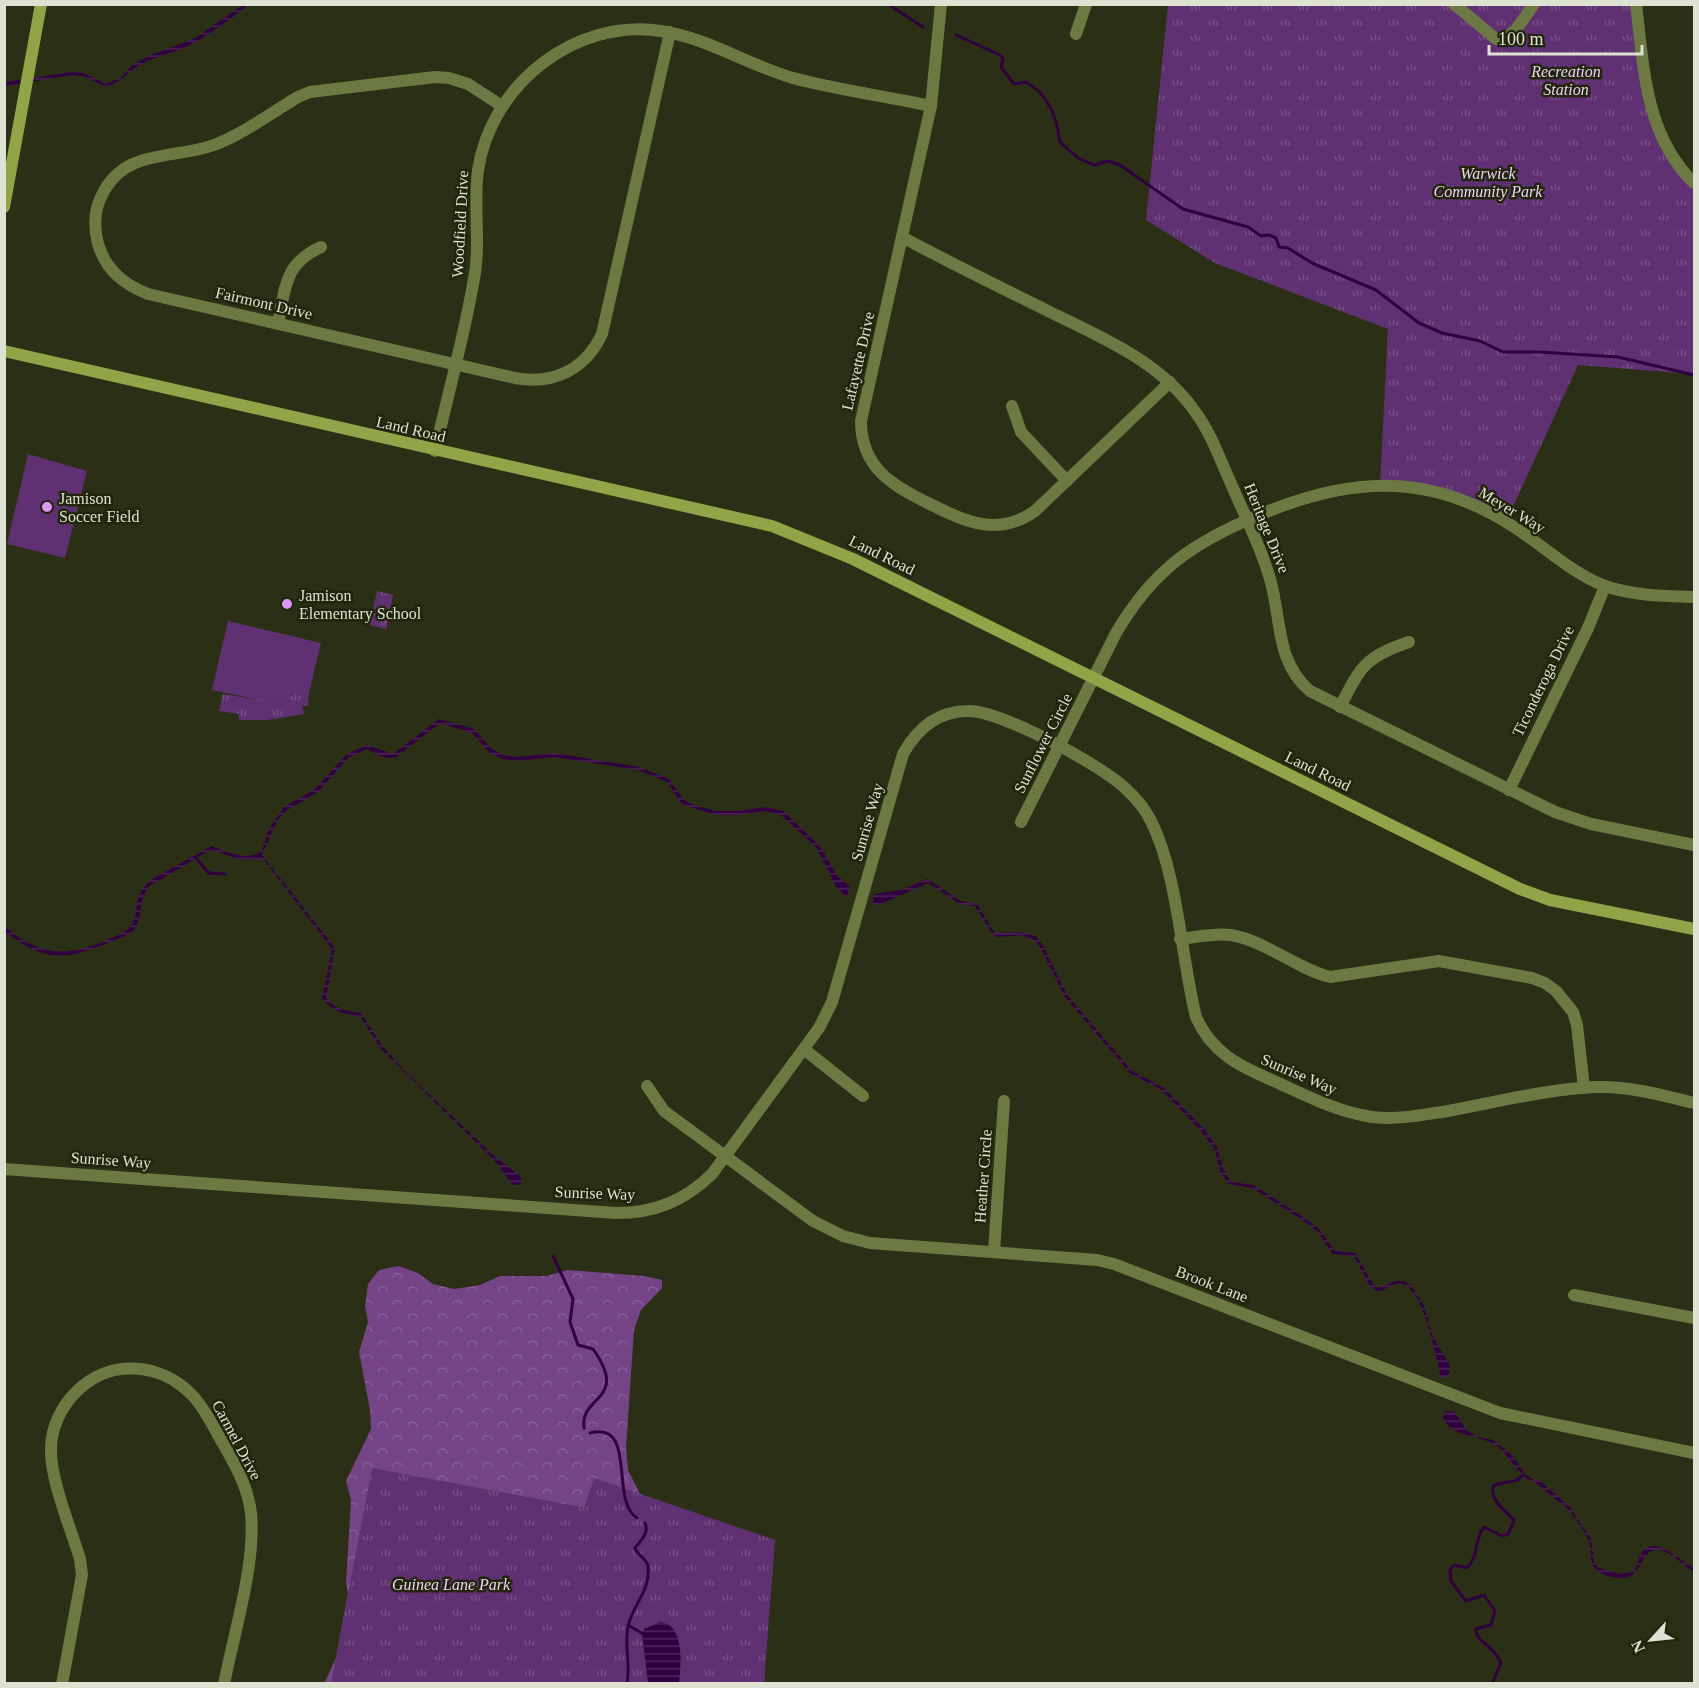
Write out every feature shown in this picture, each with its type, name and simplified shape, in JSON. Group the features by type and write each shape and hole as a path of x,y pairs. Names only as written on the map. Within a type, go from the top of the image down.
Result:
{"street":[{"path":"4,207 41,4"},
{"name":"Lafayette Drive","path":"941,4 931,106 861,421 864,447 869,459 878,472 898,488 965,521 979,525 1004,525 1027,517 1170,382"},
{"path":"1077,34 1086,4"},
{"path":"1454,4 1496,39 1502,40 1509,37 1534,4"},
{"path":"1636,4 1652,115 1666,147 1695,183"},
{"name":"Woodfield Drive","path":"435,451 476,266 478,169 486,138 502,106 537,67 580,41 627,30 670,32 702,41 792,77 931,106"},
{"name":"Fairmont Drive","path":"502,106 468,84 449,78 435,77 310,92 216,144 138,160 110,180 99,200 95,228 101,253 116,275 134,288 148,294 515,378 542,380 569,372 580,364 597,345 604,323 670,32"},
{"name":"Heritage Drive","path":"903,237 1119,347 1170,382 1196,412 1209,433 1270,578 1281,641 1288,663 1298,681 1310,691 1555,812 1591,824 1694,842"},
{"path":"278,323 292,268 304,255 321,247"},
{"name":"Land Road","path":"4,351 772,526 853,559 1520,889 1550,900 1695,929"},
{"path":"1012,406 1021,432 1067,481"},
{"name":"Meyer Way","path":"1094,678 1116,633 1151,583 1195,546 1247,520 1307,495 1346,487 1380,485 1417,488 1454,497 1481,508 1514,527 1568,566 1605,586 1651,596 1695,597"},
{"name":"Ticonderoga Drive","path":"1509,789 1588,628 1605,586"},
{"path":"1340,707 1368,660 1376,654 1409,642"},
{"name":"Sunflower Circle","path":"1021,822 1094,678"},
{"name":"Sunrise Way","path":"4,1169 627,1213 660,1208 686,1196 712,1174 725,1158 805,1050 832,1002 903,754 915,735 943,716 958,712 978,711 997,717 1110,775 1126,788 1146,813 1164,856 1197,1017 1207,1037 1219,1051 1239,1066 1334,1107 1368,1116 1400,1118 1584,1088 1632,1090 1695,1103"},
{"path":"1180,939 1214,934 1239,937 1316,973 1330,977 1439,961 1532,978 1556,991 1573,1012 1577,1025 1584,1088"},
{"path":"805,1050 863,1096"},
{"name":"Brook Lane","path":"647,1086 664,1111 725,1158 813,1221 843,1236 870,1243 1096,1260 1114,1264 1500,1413 1695,1453"},
{"name":"Heather Circle","path":"994,1252 1004,1101"},
{"path":"1574,1295 1695,1318"},
{"name":"Carmel Drive","path":"62,1683 81,1575 80,1559 52,1466 53,1432 63,1408 80,1387 111,1371 135,1368 162,1374 194,1396 235,1464 246,1493 250,1510 251,1541 224,1683"}],"green space":[{"name":"Warwick Community Park","path":"1168,5 1636,5 1652,115 1694,182 1694,374 1578,365 1506,522 1481,508 1380,485 1388,329 1215,263 1146,220"},
{"name":"Jamison Soccer Field","path":"28,454 87,471 65,558 7,544"},
{"path":"377,591 393,595 386,629 370,625"},
{"path":"228,621 321,643 309,693 260,700 212,690"},
{"path":"309,693 308,706 302,706 304,714 267,720 239,720 239,714 219,711 223,694 260,700"},
{"path":"399,1266 418,1273 433,1284 454,1289 480,1285 500,1276 546,1276 568,1270 644,1276 662,1280 662,1288 641,1310 634,1330 626,1448 628,1470 640,1494 601,1511 440,1481 412,1482 354,1683 324,1684 336,1658 348,1593 346,1583 351,1500 346,1481 371,1429 370,1410 359,1352 368,1322 365,1306 368,1284 379,1270"},
{"name":"Guinea Lane Park","path":"372,1468 584,1508 594,1478 775,1540 764,1683 331,1684"}],"shaded area":[{"path":"243,5 248,5 200,39 145,62 116,83 106,87 83,76 73,75 5,86 5,82 73,72 84,73 106,84 122,77 132,65 149,56 195,38"},
{"path":"439,719 474,729 492,749 503,755 516,757 554,753 639,767 669,779 685,801 697,806 716,811 765,807 783,811 819,845 838,877 850,886 847,897 837,888 816,847 781,815 765,811 739,815 716,815 696,809 682,804 667,782 638,770 554,757 517,761 502,759 489,752 472,733 440,723 395,758 385,758 367,749 349,757 318,792 287,810 278,819 262,855 335,948 326,998 342,1009 361,1013 383,1047 406,1072 493,1155 521,1177 521,1184 513,1185 495,1161 381,1049 360,1016 339,1011 325,1002 322,998 332,949 264,860 239,859 212,850 205,853 148,887 138,922 131,932 81,952 57,956 45,954 5,932 5,927 30,944 54,951 79,950 120,934 131,926 141,891 154,878 212,846 244,856 262,851 269,829 284,807 315,789 347,754 367,745 393,754"},
{"path":"927,879 961,901 977,904 995,933 1021,932 1035,936 1043,945 1067,995 1132,1071 1164,1088 1204,1129 1217,1147 1224,1171 1231,1182 1253,1185 1319,1229 1335,1251 1355,1253 1373,1284 1378,1288 1395,1281 1404,1281 1412,1287 1424,1306 1433,1337 1450,1366 1448,1377 1441,1377 1423,1311 1410,1289 1400,1283 1377,1291 1370,1286 1354,1256 1333,1254 1317,1231 1301,1219 1252,1188 1229,1184 1221,1173 1214,1148 1201,1131 1162,1090 1130,1073 1065,997 1040,947 1033,939 1021,935 998,937 993,935 975,906 960,904 928,883 881,904 872,904 875,894 901,890"},
{"path":"1445,1411 1455,1412 1466,1430 1478,1437 1493,1440 1512,1455 1525,1474 1540,1481 1569,1506 1591,1539 1594,1563 1599,1568 1619,1574 1633,1572 1643,1551 1655,1546 1662,1548 1694,1568 1694,1572 1669,1553 1660,1550 1652,1551 1647,1555 1634,1573 1627,1577 1617,1578 1598,1571 1592,1564 1588,1539 1569,1510 1540,1486 1528,1480 1494,1444 1453,1429 1443,1418"},
{"path":"660,1622 668,1624 678,1637 680,1646 679,1683 648,1683 642,1633 644,1629"}],"waterway":[{"path":"888,4 923,27"},
{"path":"956,35 1000,55 1003,58 1001,67 1014,84 1026,82 1041,93 1054,116 1060,142 1078,158 1094,165 1108,161 1120,165 1183,209 1248,227 1261,236 1269,235 1276,238 1279,247 1288,248 1312,263 1376,290 1419,323 1442,333 1480,341 1503,352 1618,357 1694,375"},
{"path":"195,857 209,873 225,874"},
{"path":"553,1256 573,1299 570,1322 578,1345 593,1349 603,1366 606,1379 605,1388 584,1417 584,1428"},
{"path":"590,1433 605,1432 614,1439 619,1450 629,1509 637,1518"},
{"path":"1492,1684 1501,1663 1494,1652 1478,1637 1476,1629 1491,1625 1495,1611 1484,1595 1466,1601 1451,1581 1450,1570 1454,1565 1467,1568 1471,1563 1484,1527 1502,1536 1508,1534 1514,1520 1496,1501 1493,1486 1516,1480 1523,1475"},
{"path":"627,1682 628,1627 647,1583 648,1575 648,1566 635,1548 645,1534 645,1523"},
{"path":"628,1625 645,1635"}],"place":[{"name":"Jamison Soccer Field","path":"47,507"},
{"name":"Jamison Elementary School","path":"287,604"}],"park label":[{"name":"Recreation Station","path":"1566,80"}]}
